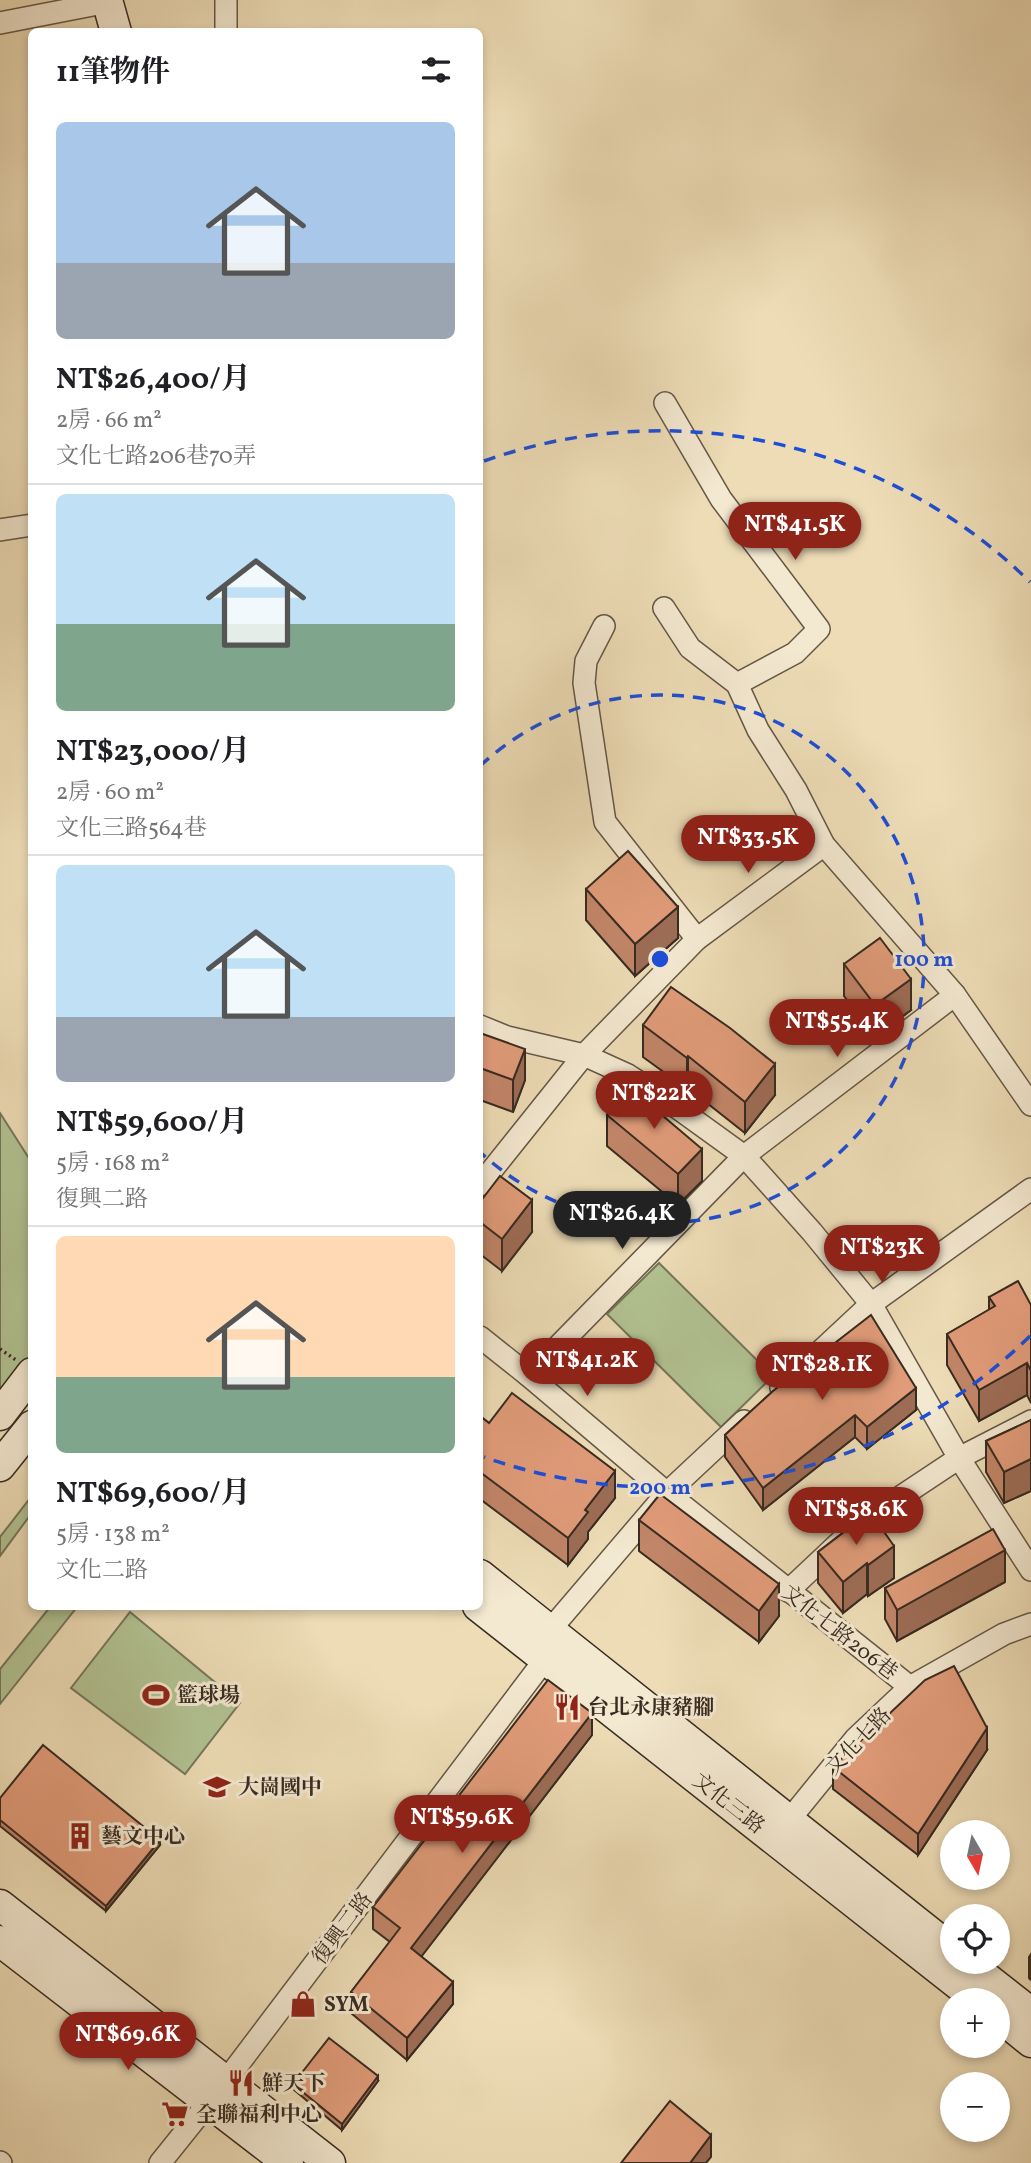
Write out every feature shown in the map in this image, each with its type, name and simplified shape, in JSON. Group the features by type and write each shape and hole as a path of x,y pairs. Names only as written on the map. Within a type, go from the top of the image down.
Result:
{"street":[{"path":"226,0 226,28"},
{"path":"0,23 107,1 115,28"},
{"path":"665,403 721,499 819,629 794,653 737,684"},
{"path":"0,530 28,525"},
{"path":"664,608 690,648 737,684 758,730 796,790 824,845 955,995 1031,1105"},
{"path":"604,626 586,661 584,683 605,822 696,939"},
{"path":"483,1181 584,1055 696,939 824,845"},
{"path":"529,1376 744,1156 955,995"},
{"path":"483,1027 507,1037 584,1055 628,1075 744,1156 803,1221 871,1304 959,1458 1031,1570"},
{"name":"復興二路","path":"160,2163 218,2093 548,1644 667,1493 871,1304 1031,1189"},
{"name":"文化七路206巷","path":"483,1339 667,1493 910,1687"},
{"path":"0,1415 28,1378"},
{"path":"788,1591 858,1525 959,1458 1031,1421"},
{"path":"0,1466 28,1431"},
{"name":"文化三路","path":"483,1578 548,1644 781,1829 964,1988"},
{"name":"文化三路","path":"483,1609 548,1644"},
{"name":"文化七路","path":"781,1829 855,1739 910,1687 1004,1634 1031,1624"},
{"name":"文化三路","path":"781,1829 940,1942"},
{"path":"0,1905 218,2093 288,2163"},
{"path":"0,1941 218,2093 330,2163"},
{"path":"981,1974 1031,2013"},
{"path":"1010,2025 1031,2042"}],"green space":[{"path":"0,1113 28,1157 28,1364 0,1400"},
{"path":"659,1263 773,1376 721,1427 607,1314"},
{"path":"28,1501 28,1518 0,1556 0,1537"},
{"path":"48,1610 75,1610 0,1704 0,1669"},
{"name":"籃球場","path":"130,1612 240,1703 185,1774 71,1688"}],"building":[{"path":"628,851 678,907 635,944 586,889"},
{"path":"880,938 911,979 875,1005 844,964"},
{"path":"671,987 730,1028 775,1064 745,1102 688,1056 687,1058 643,1025"},
{"path":"483,1034 525,1049 513,1080 483,1069"},
{"path":"630,1088 702,1149 678,1174 607,1115"},
{"path":"500,1176 532,1200 502,1239 483,1224 483,1198"},
{"path":"1018,1281 1031,1305 1031,1371 1027,1363 979,1390 947,1334 995,1306 989,1297"},
{"path":"871,1315 916,1388 867,1427 855,1415 763,1488 725,1435 773,1391"},
{"path":"512,1393 615,1471 585,1510 588,1512 568,1538 483,1474 483,1418 489,1423"},
{"path":"1031,1420 1031,1459 1004,1472 986,1441"},
{"path":"660,1494 779,1584 759,1611 639,1520"},
{"path":"870,1512 894,1546 843,1582 818,1552"},
{"path":"993,1529 1005,1550 897,1610 885,1588"},
{"path":"954,1666 987,1728 918,1834 833,1767 925,1680"},
{"path":"548,1680 592,1713 411,1948 453,1982 407,2038 351,1992 400,1928 373,1907"},
{"name":"藝文中心","path":"43,1745 160,1840 106,1906 0,1820 0,1798"},
{"path":"329,2038 378,2076 342,2124 293,2084"},
{"path":"670,2101 711,2135 690,2163 621,2163"}],"place":[{"name":"籃球場","path":"156,1695"},
{"name":"台北永康豬腳","path":"567,1707"},
{"name":"大崗國中","path":"217,1787"},
{"name":"藝文中心","path":"80,1836"},
{"name":"SYM","path":"303,2004"},
{"name":"鮮天下","path":"241,2083"},
{"name":"全聯福利中心","path":"175,2114"}]}
